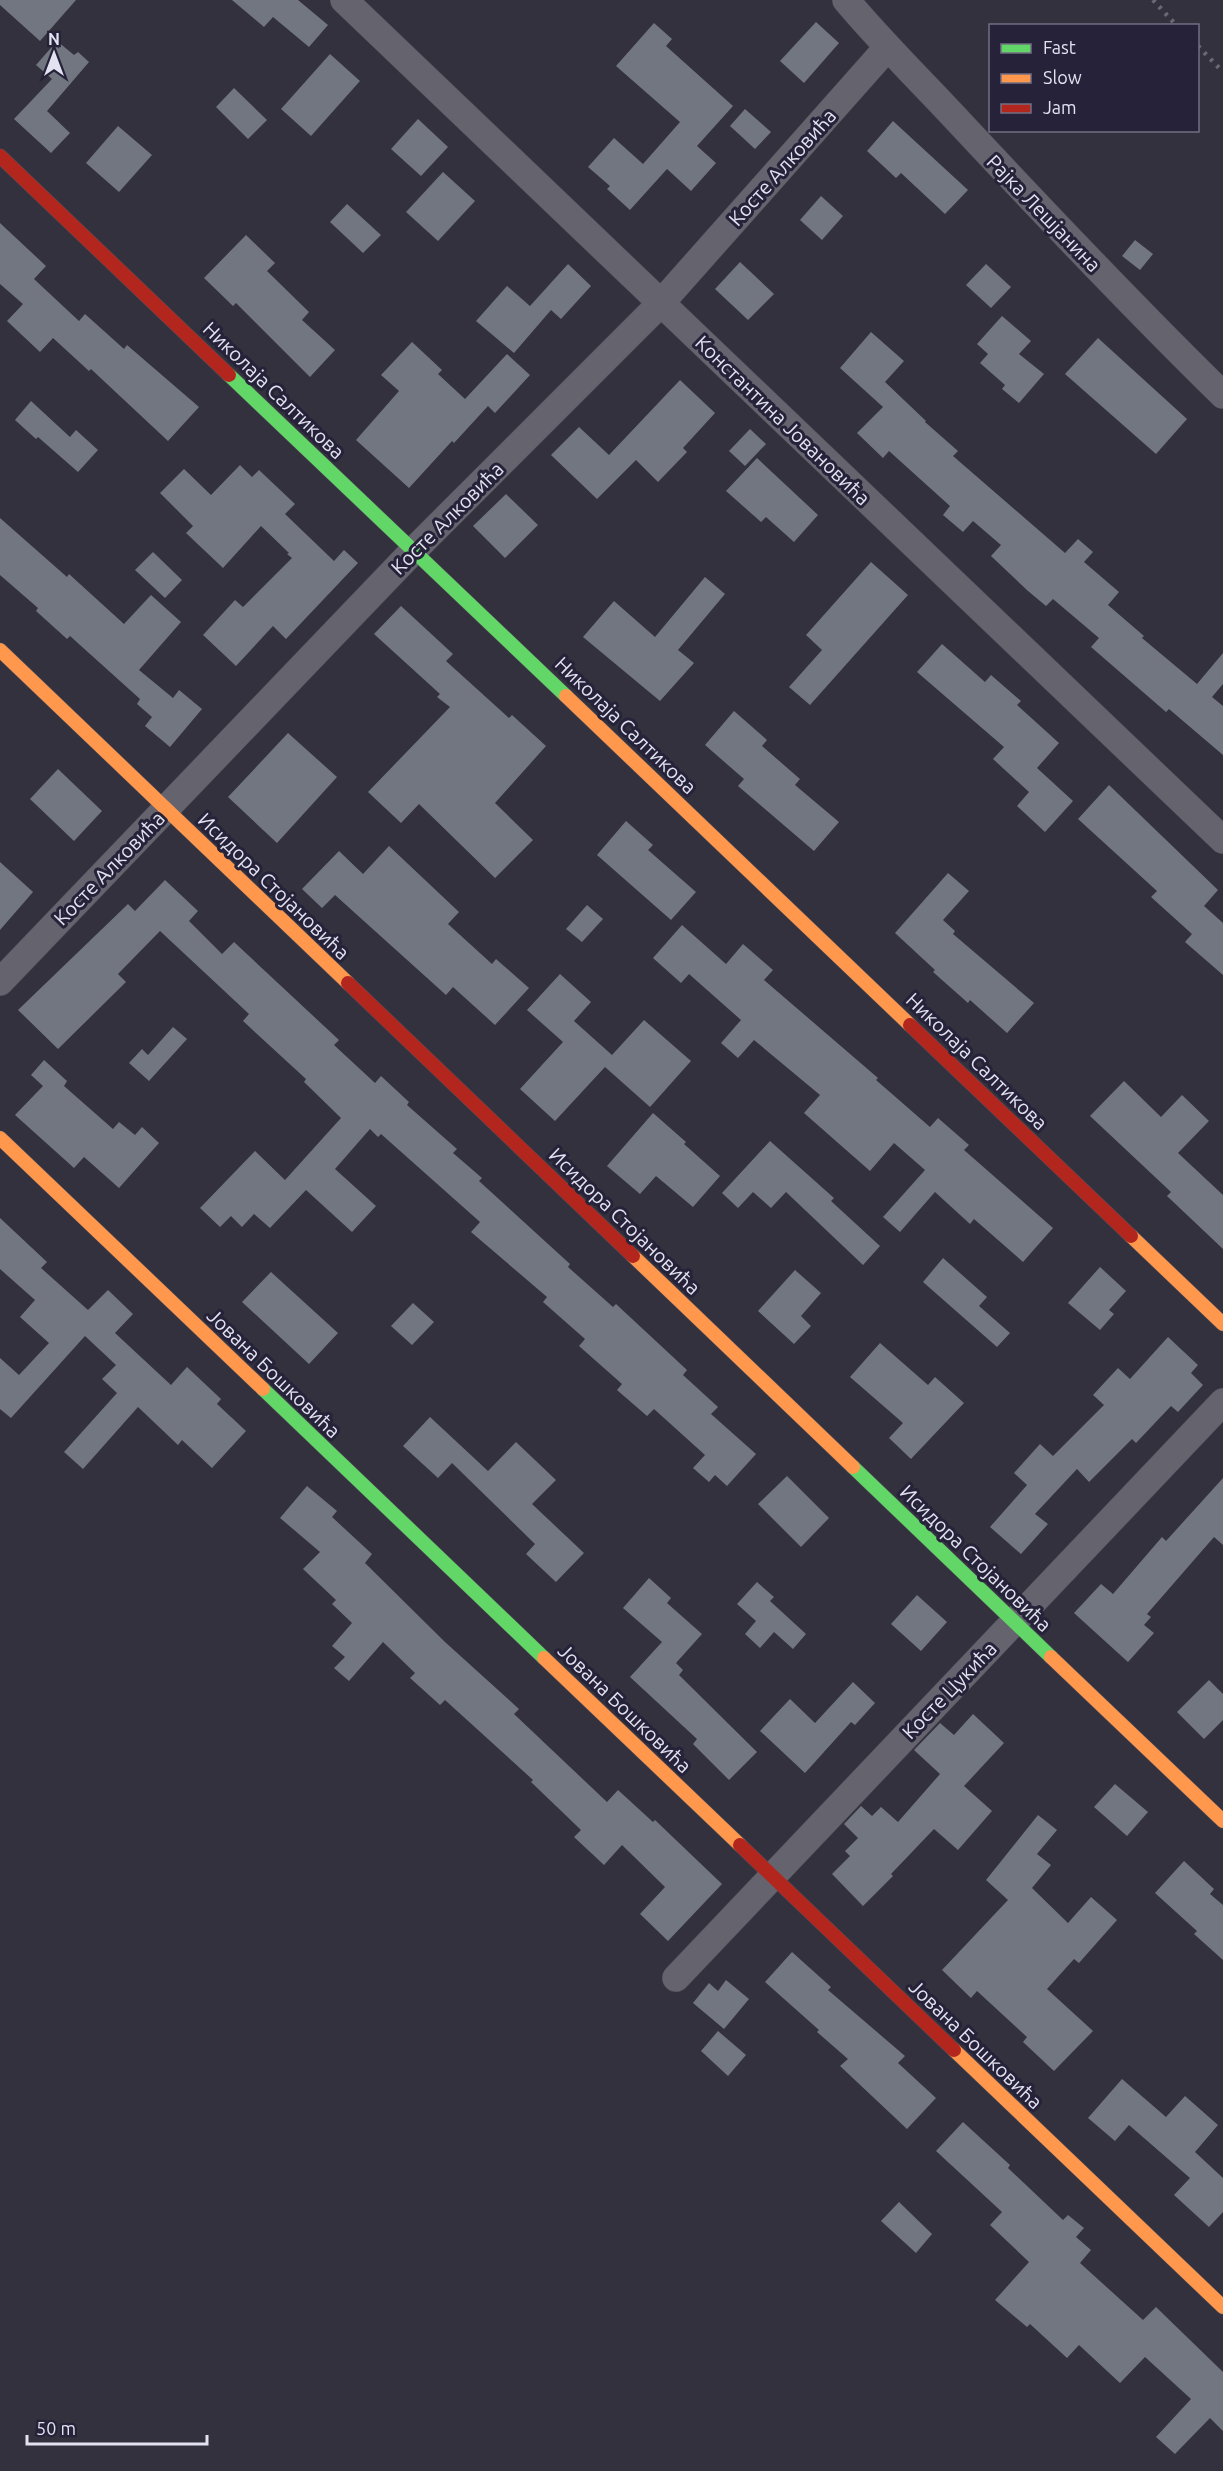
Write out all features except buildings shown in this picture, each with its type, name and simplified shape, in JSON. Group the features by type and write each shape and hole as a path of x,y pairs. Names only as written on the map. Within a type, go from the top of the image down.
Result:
{"street":[{"name":"Константина Јовановића","path":"344,0 1223,840"},
{"name":"Рајка Лешјанина","path":"846,0 887,48 1153,326 1223,394"},
{"name":"Косте Алковића","path":"0,982 414,550 661,303 887,48"},
{"name":"Николаја Салтикова","path":"0,156 1223,1324"},
{"name":"Исидора Стојановића","path":"0,650 1223,1821"},
{"name":"Јована Бошковића","path":"0,1138 1223,2307"},
{"name":"Косте Цукића","path":"676,1978 1223,1402"}],"railway":[{"path":"1153,0 1175,24"},
{"path":"1199,47 1223,72"}],"traffic: fast":[{"path":"229,375 566,696"},
{"path":"263,1389 544,1658"},
{"path":"853,1467 1051,1657"}],"traffic: slow":[{"path":"0,650 348,983"},
{"path":"566,696 910,1025"},
{"path":"0,1138 263,1389"},
{"path":"1131,1236 1223,1324"},
{"path":"633,1256 853,1467"},
{"path":"1051,1657 1223,1821"},
{"path":"544,1658 740,1845"},
{"path":"954,2050 1223,2307"}],"traffic: jam":[{"path":"0,156 229,375"},
{"path":"348,983 633,1256"},
{"path":"910,1025 1131,1236"},
{"path":"740,1845 954,2050"}]}
